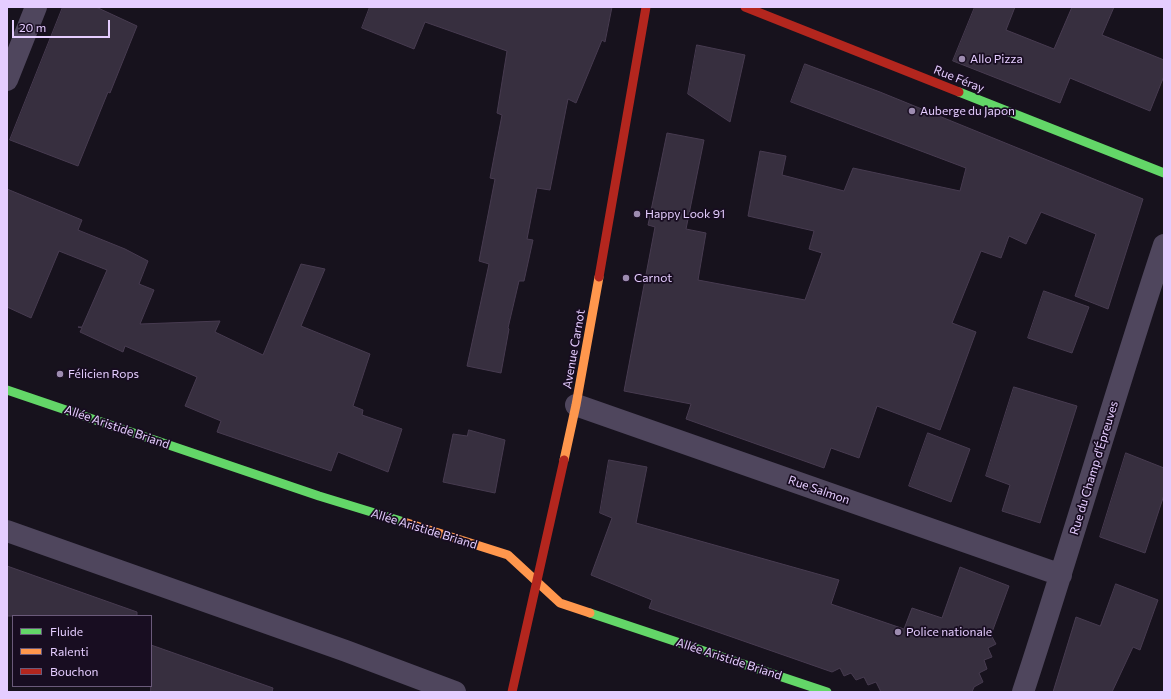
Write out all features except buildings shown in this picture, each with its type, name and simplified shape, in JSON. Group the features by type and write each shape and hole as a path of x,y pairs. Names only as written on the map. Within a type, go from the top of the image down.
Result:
{"street":[{"path":"7,80 36,7"},
{"name":"Avenue Carnot","path":"512,692 576,405 615,191 646,7"},
{"name":"Rue Féray","path":"745,7 1164,174"},
{"name":"Rue du Champ d'Épreuves","path":"1023,692 1061,576 1134,335 1164,245"},
{"name":"Allée Aristide Briand","path":"7,390 319,496 508,555 560,603 827,692"},
{"name":"Rue Salmon","path":"576,405 1061,576"},
{"path":"7,530 346,651 455,692"}],"traffic: fast":[{"path":"959,92 1164,173"},
{"path":"7,390 319,496 404,522"},
{"path":"590,613 827,692"}],"traffic: slow":[{"path":"564,460 576,405 599,277"},
{"path":"404,522 508,555 560,603 590,613"}],"traffic: jam":[{"path":"599,277 646,7"},
{"path":"745,7 959,92"},
{"path":"512,692 564,460"}],"place":[{"name":"Allo Pizza","path":"962,59"},
{"name":"Auberge du Japon","path":"912,111"},
{"name":"Happy Look 91","path":"637,214"},
{"name":"Carnot","path":"626,278"},
{"name":"Félicien Rops","path":"60,374"},
{"name":"Police nationale","path":"898,632"}]}
